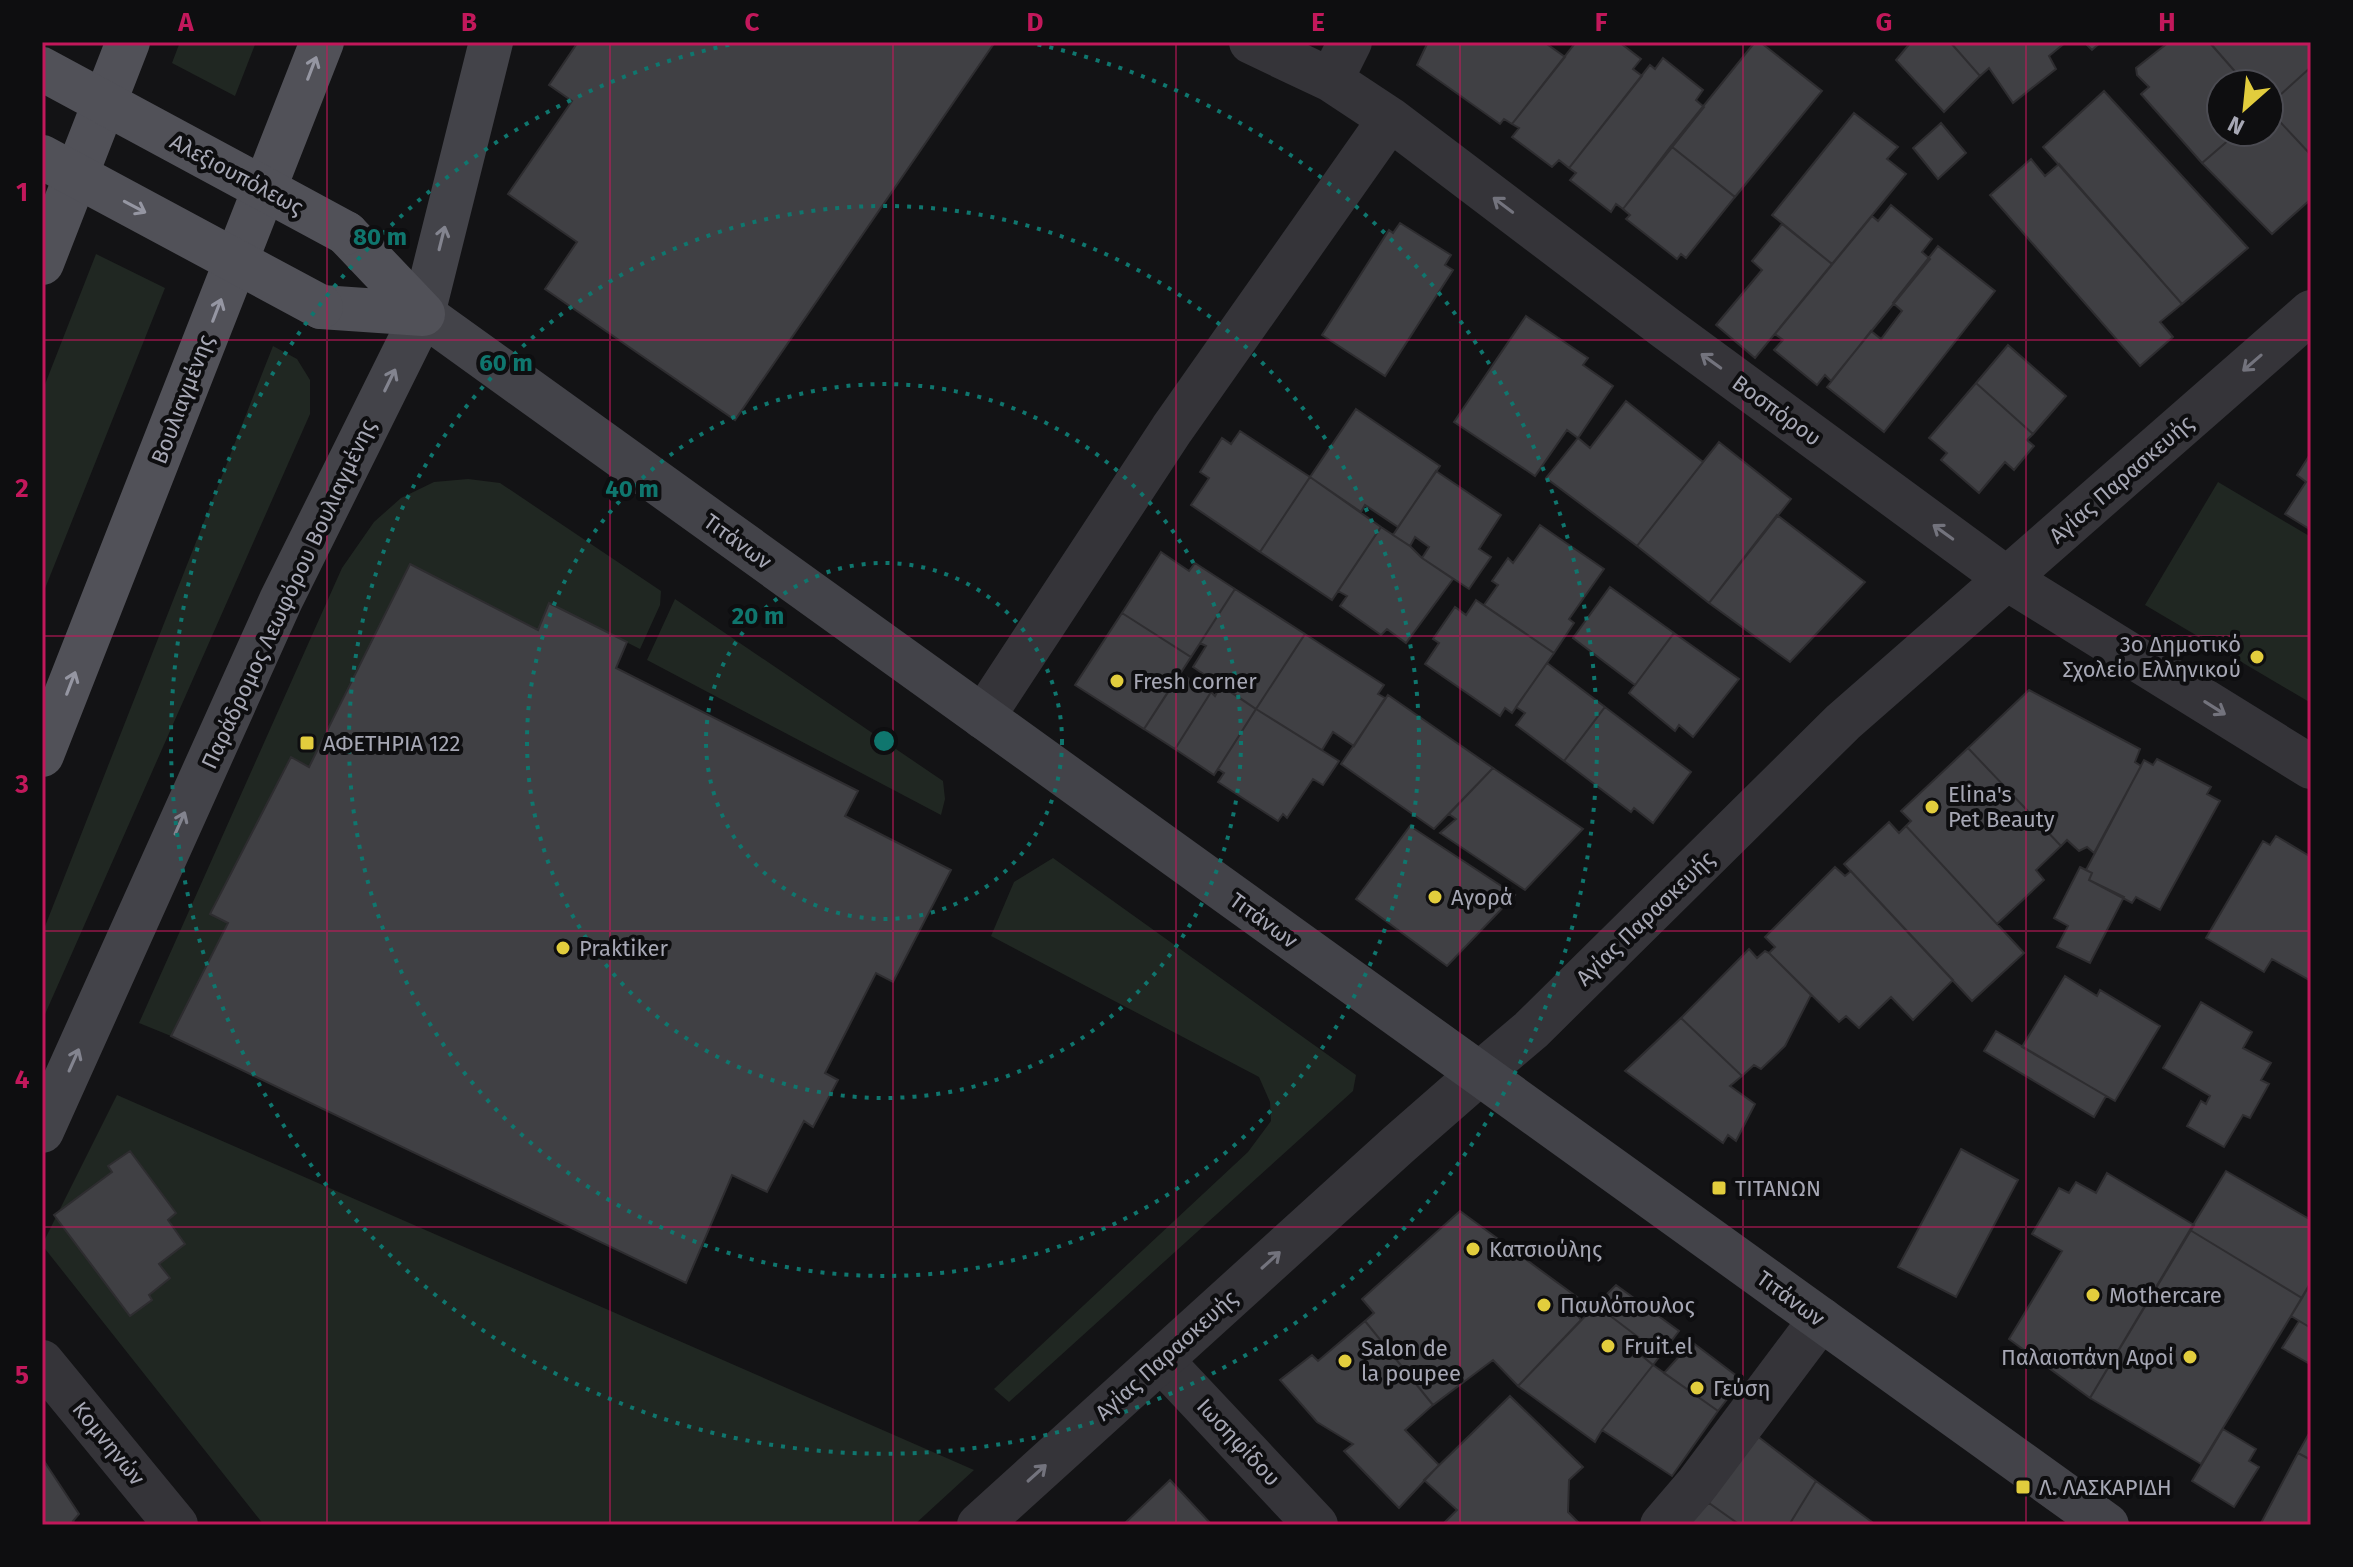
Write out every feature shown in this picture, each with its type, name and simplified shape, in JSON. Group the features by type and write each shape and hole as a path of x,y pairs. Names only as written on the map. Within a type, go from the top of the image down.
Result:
{"main road":[{"path":"42,263 128,42"},
{"name":"Βουλιαγμένης","path":"42,755 322,42"},
{"name":"Παράδρομος Λεωφόρου Βουλιαγμένης","path":"42,1131 281,600 423,314 491,42"},
{"name":"Αλεξιουπόλεως","path":"42,69 346,233 423,314"},
{"path":"42,157 321,307 423,314"},
{"name":"Τιτάνων","path":"423,314 2107,1525"}],"street":[{"name":"Βοσπόρου","path":"1251,42 1331,80 1390,119 1667,329 2006,578 2311,767"},
{"path":"1331,80 1350,42"},
{"path":"983,717 1172,429 1390,119"},
{"name":"Αγίας Παρασκευής","path":"979,1525 1399,1144 1531,1030 1843,722 2311,312"},
{"path":"1662,1525 1698,1483 1821,1319"},
{"name":"Ιωσηφίδου","path":"1161,1360 1316,1525"},
{"name":"Κομνηνών","path":"42,1362 176,1525"}],"shaded area":[{"path":"180,42 256,42 235,96 172,63"},
{"path":"96,254 165,288 42,596 42,392"},
{"path":"273,346 297,359 310,380 310,414 42,1021 42,934"},
{"path":"468,479 500,483 661,591 660,605 640,649 549,603 538,630 410,564 309,767 290,758 210,914 228,923 171,1036 139,1023 342,568 374,522 401,498 434,482"},
{"name":"3ο Δημοτικό Σχολείο Ελληνικού","path":"2218,482 2311,537 2311,703 2145,605"},
{"path":"675,599 943,781 945,799 941,815 647,660"},
{"path":"1053,858 1356,1075 1353,1091 1009,1402 994,1389 1248,1152 1271,1121 1270,1102 1259,1077 991,936 1014,882"},
{"path":"117,1095 974,1470 914,1525 264,1525 42,1245"}],"building":[{"path":"578,42 995,42 735,420 545,289 577,242 508,194 572,101 549,85"},
{"path":"1428,42 1544,42 1565,57 1512,124 1504,119 1500,124 1417,65"},
{"path":"1576,42 1619,42 1641,59 1633,69 1642,76 1569,168 1559,160 1552,167 1512,137 1519,128 1512,124"},
{"path":"1755,42 1760,42 1822,91 1735,197 1671,146"},
{"path":"1911,42 1950,42 1980,76 1944,112 1896,60"},
{"path":"1950,42 2066,42 2049,56 2056,69 2013,103 1989,68 1980,76"},
{"path":"2084,42 2101,42 2092,50"},
{"path":"2169,42 2209,42 2232,68 2205,68 2205,148 2219,148 2202,163 2141,94 2149,87 2137,75 2136,68"},
{"path":"2311,42 2311,67 2285,91 2285,68 2232,68 2211,44"},
{"path":"1663,58 1703,90 1696,100 1704,107 1623,209 1616,204 1611,212 1570,180 1576,173 1569,168 1650,65 1655,69"},
{"path":"2311,67 2311,155 2285,127 2285,91"},
{"path":"2104,91 2248,248 2182,304 2043,147"},
{"path":"1854,113 1898,147 1887,159 1906,174 1832,264 1772,215"},
{"path":"1941,123 1966,153 1938,179 1913,148"},
{"path":"2285,127 2311,155 2311,199 2272,234 2202,163 2219,148 2285,148"},
{"path":"1671,146 1735,197 1686,258 1681,254 1677,259 1626,219 1630,215 1623,209"},
{"path":"2031,159 2045,176 2059,164 2182,304 2160,322 2173,337 2140,366 1990,195"},
{"path":"1891,205 1932,239 1922,252 1930,259 1831,381 1825,375 1817,385 1774,350 1783,340 1775,334 1872,216 1878,221"},
{"path":"1400,223 1451,255 1445,265 1453,270 1385,376 1322,335 1389,230 1393,233"},
{"path":"1782,224 1832,264 1755,358 1716,325 1762,270 1752,261"},
{"path":"1938,246 1995,291 1884,432 1827,387 1871,331 1881,339 1902,311 1893,303"},
{"path":"1526,316 1588,358 1583,365 1613,386 1578,438 1567,430 1535,476 1454,422"},
{"path":"2008,345 2066,396 2033,434 1976,383"},
{"path":"1976,383 2033,434 2027,440 2034,446 2014,470 2005,462 1979,493 1941,460 1947,453 1929,438"},
{"path":"1626,401 1703,462 1637,546 1546,478 1578,438 1590,448"},
{"path":"1356,409 1440,466 1398,527 1365,505 1361,512 1310,477"},
{"path":"1240,431 1310,477 1260,552 1191,505 1209,478 1200,472 1222,438 1231,444"},
{"path":"1719,442 1791,499 1709,603 1637,546"},
{"path":"2311,453 2311,530 2285,514 2306,482 2297,475"},
{"path":"1436,471 1501,515 1479,549 1491,557 1469,589 1422,558 1429,547 1415,537 1410,546 1393,535"},
{"path":"1310,477 1381,527 1332,600 1260,552"},
{"path":"1777,515 1865,582 1790,662 1709,603"},
{"path":"1540,525 1604,569 1569,619 1574,623 1554,653 1484,605 1498,585 1492,581 1508,558 1513,563"},
{"path":"1381,527 1453,579 1406,643 1387,629 1381,635 1340,606 1347,596 1338,591"},
{"path":"1161,552 1189,571 1195,563 1235,589 1191,657 1122,613"},
{"name":"Praktiker","path":"410,564 538,630 549,603 627,642 616,668 858,791 845,816 951,870 893,982 876,973 825,1073 838,1080 813,1127 804,1121 767,1192 732,1175 686,1283 171,1036 228,923 210,914 291,757 309,767"},
{"path":"1610,587 1674,633 1635,685 1573,638"},
{"path":"1235,589 1305,634 1256,709 1193,667 1206,646 1200,643"},
{"path":"1476,600 1554,653 1512,713 1505,708 1500,716 1425,664 1439,643 1433,639 1455,607 1466,615"},
{"path":"1122,613 1191,657 1144,729 1075,685"},
{"path":"1674,633 1739,679 1693,737 1679,725 1675,731 1629,693"},
{"path":"1305,634 1384,685 1378,694 1385,698 1354,746 1333,732 1322,750 1256,709"},
{"path":"1547,663 1605,707 1564,761 1516,725 1525,713 1516,707"},
{"path":"1180,673 1211,692 1175,749 1144,729"},
{"path":"1221,685 1256,709 1214,775 1175,749 1211,692 1215,696"},
{"path":"2029,690 2140,749 2135,762 2141,766 2094,853 2087,847 2079,851 2067,840 2061,846 1968,748"},
{"path":"1388,695 1493,768 1434,829 1341,764"},
{"path":"1605,707 1691,772 1653,823 1634,808 1631,812 1564,761"},
{"path":"1256,709 1339,761 1323,785 1313,779 1287,818 1283,814 1278,821 1218,782 1224,773 1218,769"},
{"path":"1968,748 2061,846 2036,870 2044,880 1997,924 1906,826 1911,821 1901,811"},
{"path":"2157,759 2211,787 2207,794 2220,801 2160,910 2136,897 2132,903 2089,880 2092,873 2086,870 2144,760 2153,765"},
{"path":"1493,768 1583,829 1525,890 1440,833 1456,819 1449,814"},
{"path":"1889,822 1899,833 1906,826 2024,953 1972,1001 1844,864"},
{"name":"Αγορά","path":"1410,826 1515,895 1447,966 1356,899"},
{"path":"2276,836 2311,857 2311,981 2272,959 2264,972 2206,938 2263,841 2270,845"},
{"path":"1835,867 1845,876 1851,871 1953,980 1913,1020 1891,997 1859,1028 1846,1016 1839,1022 1769,953 1775,947 1765,937"},
{"path":"2080,867 2092,873 2089,880 2124,897 2090,963 2057,947 2068,926 2054,918"},
{"path":"1749,949 1757,958 1765,951 1769,953 1811,995 1785,1046 1761,1069 1754,1065 1742,1076 1681,1018"},
{"path":"2065,976 2097,996 2100,990 2160,1026 2115,1101 2022,1047"},
{"path":"2201,1002 2252,1032 2243,1048 2271,1063 2261,1080 2269,1084 2250,1118 2243,1115 2224,1147 2187,1126 2201,1101 2206,1104 2210,1096 2163,1068"},
{"path":"1681,1018 1742,1076 1730,1086 1755,1104 1736,1141 1728,1135 1723,1143 1625,1071"},
{"path":"1996,1031 2106,1096 2094,1117 1984,1051"},
{"path":"1961,1149 2018,1180 1956,1297 1898,1267"},
{"path":"130,1151 176,1213 168,1220 185,1244 159,1264 170,1278 149,1295 152,1300 130,1316 54,1215 112,1172 108,1166"},
{"path":"2226,1171 2311,1220 2311,1282 2302,1298 2190,1230"},
{"name":"Mothercare","path":"2107,1173 2194,1225 2090,1398 2009,1339 2062,1251 2032,1234 2059,1188 2069,1193 2076,1182 2096,1193"},
{"path":"1460,1211 1581,1300 1573,1309 1581,1320 1518,1386 1493,1360 1433,1405 1365,1321 1374,1313 1362,1299"},
{"name":"Παλαιοπάνη Αφοί","path":"2190,1230 2302,1298 2201,1464 2090,1398"},
{"path":"2311,1282 2311,1328 2291,1316"},
{"path":"1616,1285 1679,1331 1653,1365 1629,1345 1638,1337 1596,1305"},
{"path":"1596,1305 1638,1337 1629,1345 1653,1365 1595,1442 1518,1386"},
{"path":"1365,1321 1433,1405 1405,1430 1439,1465 1399,1508 1344,1451 1353,1444 1317,1422 1280,1380 1312,1355 1318,1361"},
{"path":"2299,1321 2311,1328 2311,1358 2308,1363 2282,1348"},
{"path":"1692,1342 1742,1380 1718,1411 1664,1373"},
{"path":"1653,1365 1718,1411 1672,1476 1602,1430"},
{"path":"1510,1396 1583,1467 1569,1480 1568,1512 1581,1525 1442,1525 1457,1510 1424,1480"},
{"path":"2223,1429 2256,1449 2249,1461 2259,1467 2234,1507 2192,1481"},
{"path":"2311,1430 2311,1460 2298,1453"},
{"path":"1756,1435 1816,1481 1789,1525 1740,1525 1709,1503"},
{"path":"2298,1453 2311,1460 2311,1525 2260,1525"},
{"path":"42,1458 79,1514 73,1521 76,1525 42,1525"},
{"path":"1170,1480 1212,1525 1123,1525"},
{"path":"1816,1481 1876,1525 1789,1525"},
{"path":"1709,1503 1740,1525 1680,1525"}],"place":[{"name":"3ο Δημοτικό Σχολείο Ελληνικού","path":"2257,657"},
{"name":"Fresh corner","path":"1117,681"},
{"name":"ΑΦΕΤΗΡΙΑ 122","path":"307,743"},
{"name":"Elina's Pet Beauty","path":"1932,807"},
{"name":"Αγορά","path":"1435,897"},
{"name":"Praktiker","path":"563,948"},
{"name":"ΤΙΤΑΝΩΝ","path":"1719,1188"},
{"name":"Κατσιούλης","path":"1473,1249"},
{"name":"Mothercare","path":"2093,1295"},
{"name":"Παυλόπουλος","path":"1544,1305"},
{"name":"Fruit.el","path":"1608,1346"},
{"name":"Παλαιοπάνη Αφοί","path":"2190,1357"},
{"name":"Salon de la poupee","path":"1345,1361"},
{"name":"Γεύση","path":"1697,1388"},
{"name":"Λ. ΛΑΣΚΑΡΙΔΗ","path":"2023,1487"}]}
